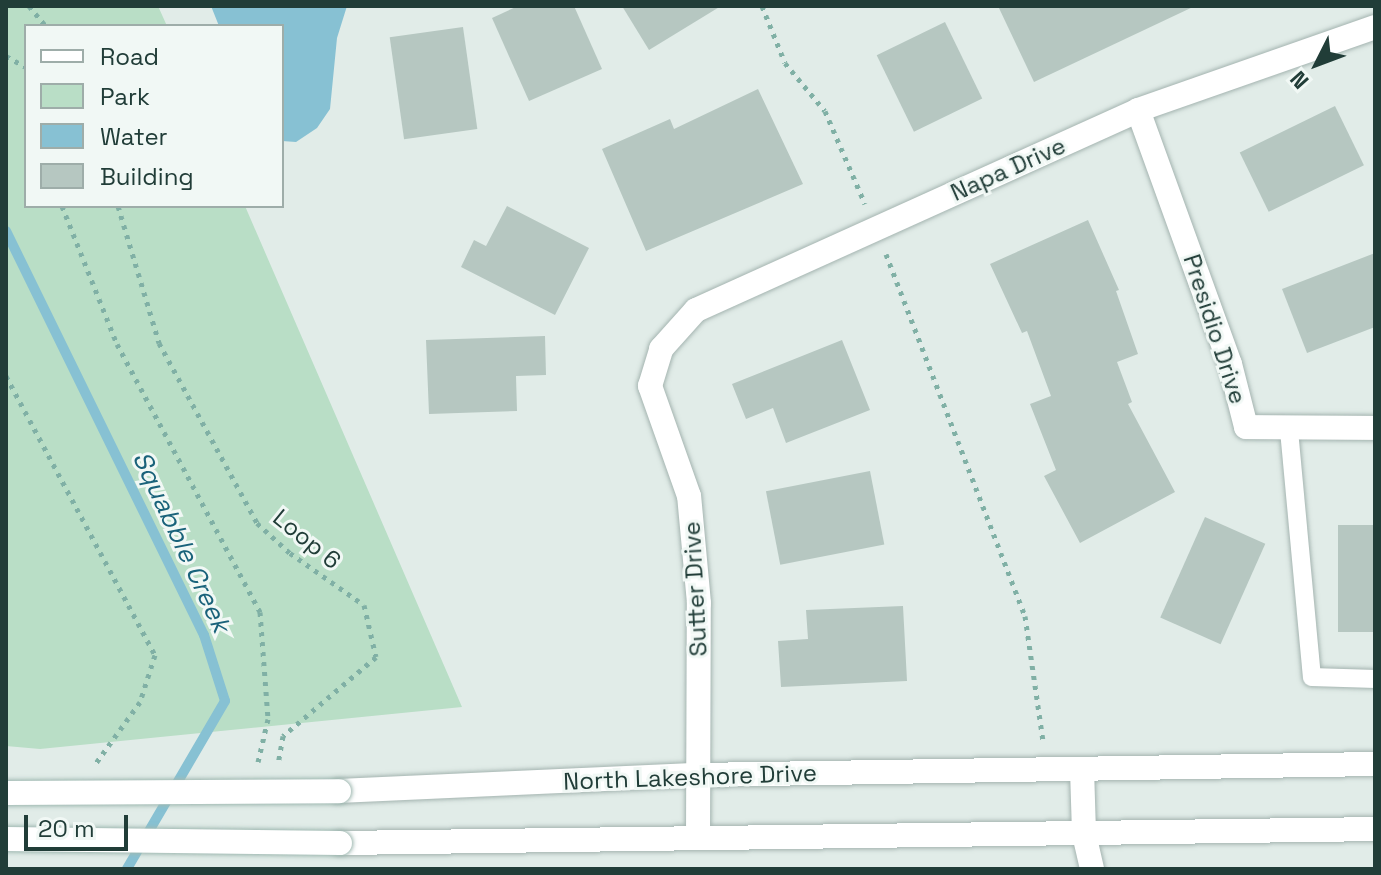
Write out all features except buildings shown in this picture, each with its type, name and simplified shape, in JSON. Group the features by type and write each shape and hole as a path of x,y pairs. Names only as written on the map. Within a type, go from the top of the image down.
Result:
{"main road":[{"name":"Napa Drive","path":"661,349 696,310 1138,110 1375,27"},
{"name":"Presidio Drive","path":"1138,110 1230,364 1246,427 1289,430 1375,428"},
{"name":"Sutter Drive","path":"661,349 650,386 689,496 699,603 698,838"},
{"name":"North Lakeshore Drive","path":"6,793 339,791 698,775 1375,764"},
{"path":"1082,769 1084,834 1092,869"},
{"path":"6,839 340,843 1375,829"}],"lane":[{"path":"1289,430 1312,677 1375,679"}],"path":[{"path":"29,6 44,24"},
{"path":"762,6 785,63 825,111 876,229 1025,616 1046,770"},
{"path":"6,56 24,66"},
{"path":"63,208 117,344 260,612 268,719 255,771"},
{"name":"Loop 6","path":"119,208 159,343 257,523 290,553 364,605 376,657 283,736 277,768"},
{"path":"6,376 155,655 140,702 93,767"}],"green space":[{"path":"6,6 158,6 166,24 24,24 24,208 246,208 462,707 40,749 6,746"}],"water":[{"path":"211,6 347,6 337,38 330,109 317,128 296,142 284,141 284,24 218,24"}],"waterway":[{"name":"Squabble Creek","path":"6,231 204,635 225,701 127,869"}]}
